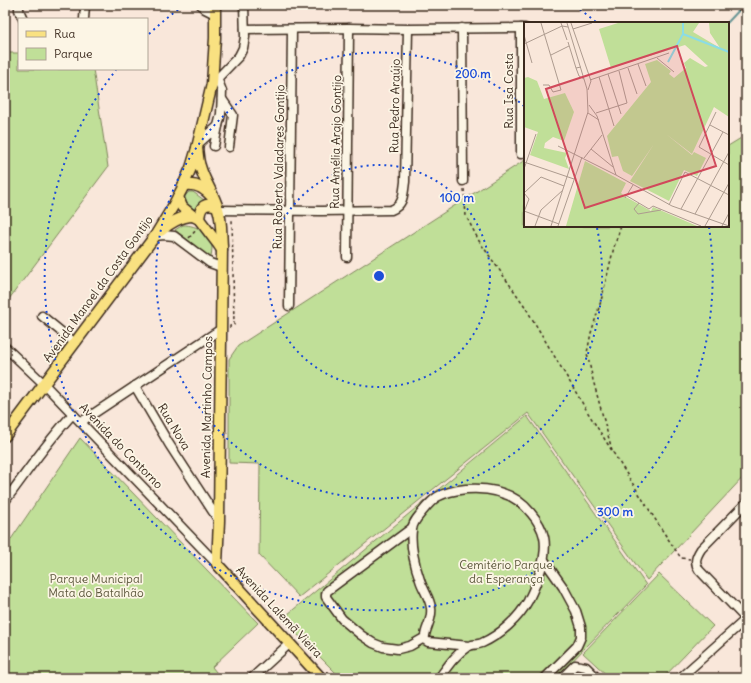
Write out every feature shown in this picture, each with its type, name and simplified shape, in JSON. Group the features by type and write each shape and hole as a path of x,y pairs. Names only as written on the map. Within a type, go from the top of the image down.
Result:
{"main road":[{"name":"Avenida Manoel da Costa Gontijo","path":"5,436 155,236 182,189 191,168 198,145 214,81 215,9"},
{"name":"Avenida Martinho Campos","path":"198,145 200,166 219,206 222,250 221,267 225,330 217,564"},
{"path":"183,186 188,184 198,186 208,193 219,206"},
{"path":"178,197 182,207 198,219 222,250"},
{"path":"198,219 199,213 207,204 219,206"},
{"path":"155,236 163,228 177,220 189,216 198,219"},
{"name":"Avenida Lalemã Vieira","path":"217,564 289,644 322,678"}],"street":[{"path":"19,5 19,10 23,18"},
{"path":"84,18 85,5"},
{"path":"202,5 205,9 215,9"},
{"path":"214,146 221,114 222,91 214,81 239,56 243,48 245,37 244,5"},
{"name":"Rua Amélia Arajo Gontijo","path":"347,257 349,28"},
{"path":"462,28 463,182"},
{"path":"245,29 523,28"},
{"name":"Rua Isa Costa","path":"521,154 523,28"},
{"name":"Rua Roberto Valadares Gontijo","path":"289,306 292,29"},
{"name":"Rua Pedro Araújo","path":"347,211 391,210 397,208 403,198 405,182 408,29"},
{"path":"222,99 233,115 228,146"},
{"path":"198,145 218,126"},
{"path":"219,206 290,210 347,211"},
{"path":"155,236 174,236 210,263 221,267"},
{"path":"42,316 75,343"},
{"path":"81,422 135,386 225,330"},
{"name":"Avenida do Contorno","path":"5,347 44,384 217,564"},
{"name":"Rua Nova","path":"135,386 169,444 219,521"},
{"path":"5,501 43,450 73,414"},
{"path":"412,528 412,546 416,566 431,606 432,616 424,638 410,646 398,649 373,643 361,635 342,619 326,597 326,594 327,591 412,528 418,517 431,502 438,497 459,490 478,488 492,489 508,494 525,505 534,516 544,537 544,560 534,589 521,611 509,624 481,643 469,646 428,642 424,638"},
{"path":"680,678 746,619 707,579 696,565 695,560 700,549 746,503"},
{"path":"544,560 563,587 576,611 581,627 581,637 577,646 545,678"},
{"path":"252,678 289,644"},
{"path":"439,678 454,657 469,646"},
{"path":"562,678 575,666 586,667 598,678"}],"path":[{"path":"463,182 466,216 479,240 524,306 662,530 681,558 695,560"},
{"path":"219,206 232,216 234,325 225,330"},
{"path":"184,243 198,219"},
{"path":"613,452 593,380 587,352 614,247 621,227"},
{"path":"323,667 334,678"}],"green space":[{"path":"5,53 18,53 18,70 93,70 108,167 9,299 5,296"},
{"path":"746,135 746,474 647,580 528,413 299,597 259,555 260,464 229,463 229,359 238,346 524,161 524,227 729,227 729,145"},
{"path":"189,192 193,192 204,200 197,205 194,211 185,203 184,200"},
{"path":"183,225 193,226 206,234 211,243 211,258 175,230"},
{"name":"Cemitério Parque da Esperança","path":"527,416 646,585 556,678 341,678 282,619"},
{"name":"Parque Municipal Mata do Batalhão","path":"80,438 258,623 212,667 221,678 5,678 5,548"},
{"path":"659,574 713,626 663,678 610,678 583,653"}],"waterway":[{"path":"728,22 744,5"}]}
